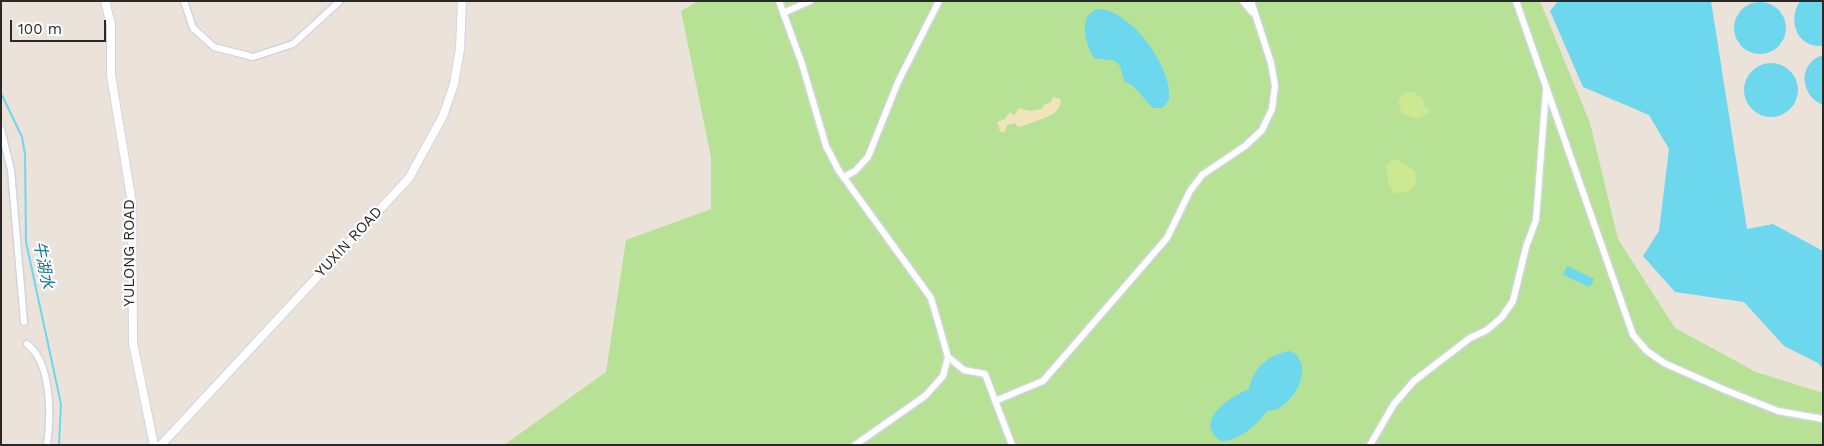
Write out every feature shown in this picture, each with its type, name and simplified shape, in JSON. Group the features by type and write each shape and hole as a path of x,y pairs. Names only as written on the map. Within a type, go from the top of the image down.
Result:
{"street":[{"name":"YULONG ROAD","path":"105,1 111,25 111,75 132,203 132,343 154,445"},
{"path":"184,1 193,28 214,47 253,57 293,44 340,1"},
{"name":"YUXIN ROAD","path":"161,445 409,178 443,116 454,84 460,49 462,1"},
{"path":"779,1 802,64 826,146 844,177 930,298 948,357 943,376 925,396 855,445"},
{"path":"784,13 810,1"},
{"path":"844,177 855,171 868,157 898,82 940,1"},
{"path":"1243,1 1255,15"},
{"path":"995,401 1043,381 1168,238 1190,192 1202,175 1245,146 1262,130 1272,109 1276,86 1273,69 1251,1"},
{"path":"1516,1 1633,335 1647,351 1664,363 1725,390 1778,411 1823,419"},
{"path":"1370,445 1394,404 1414,381 1470,338 1486,330 1502,317 1513,301 1522,272 1526,247 1536,220 1546,85"},
{"path":"1,130 11,170 24,322"},
{"path":"27,344 40,358 48,392 47,445"},
{"path":"948,357 964,370 985,374 1012,445"}],"green space":[{"path":"698,1 1540,1 1590,123 1618,239 1675,328 1756,372 1823,393 1823,445 504,445 606,372 626,240 711,209 711,157 681,11"},
{"path":"1405,92 1413,92 1423,99 1424,106 1429,108 1429,113 1416,119 1402,113 1398,102"},
{"path":"1395,159 1415,171 1416,184 1410,190 1396,194 1389,184 1386,165"}],"sand":[{"path":"1053,97 1060,99 1061,103 1052,115 1019,127 1017,127 1016,123 1007,125 1004,133 1000,131 997,122 1005,119 1010,112 1014,116 1019,108 1029,111 1042,109 1045,104 1050,103"}],"water":[{"path":"1558,1 1711,1 1747,229 1773,224 1823,251 1823,369 1818,363 1784,346 1744,302 1675,292 1643,256 1659,231 1669,149 1649,115 1583,87 1550,11"},
{"path":"1800,1 1823,1 1823,46 1807,43 1797,32 1794,17"},
{"path":"1755,2 1765,2 1779,9 1786,23 1786,33 1779,47 1765,54 1755,54 1745,50 1738,43 1734,33 1734,23 1738,13 1745,6"},
{"path":"1096,9 1109,11 1122,18 1147,42 1157,57 1169,87 1169,100 1162,108 1153,108 1133,86 1124,81 1118,63 1111,60 1094,58 1086,38 1085,25 1090,13"},
{"path":"1823,55 1823,105 1815,101 1810,95 1805,80 1809,65"},
{"path":"1771,63 1781,65 1790,71 1796,80 1798,90 1796,100 1790,109 1781,115 1771,117 1761,115 1752,109 1746,100 1744,90 1746,80 1752,71 1761,65"},
{"path":"1567,266 1594,279 1590,287 1563,275"},
{"path":"1289,351 1295,353 1302,367 1300,383 1291,397 1279,408 1267,411 1253,426 1241,435 1234,439 1221,441 1213,433 1211,425 1212,418 1217,410 1233,397 1249,389 1254,375 1268,359"}],"waterway":[{"name":"牛湖水","path":"1,93 22,137 25,154 26,242 61,404 59,445"}]}
